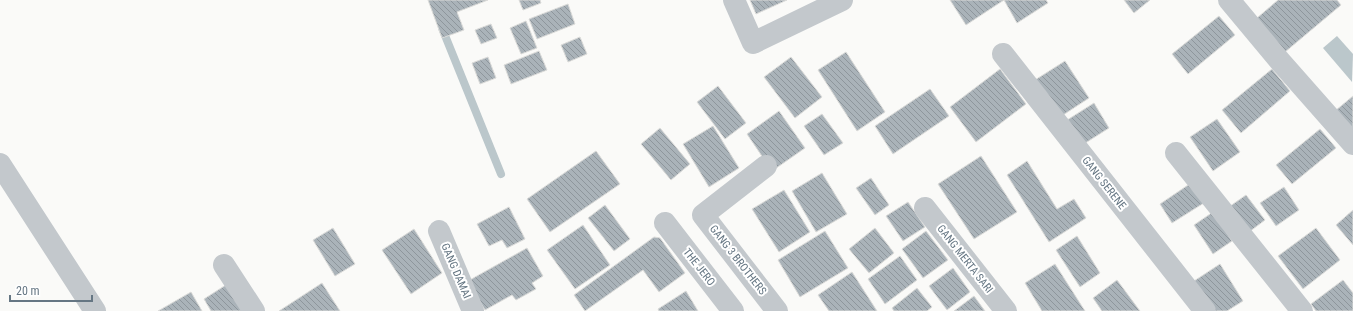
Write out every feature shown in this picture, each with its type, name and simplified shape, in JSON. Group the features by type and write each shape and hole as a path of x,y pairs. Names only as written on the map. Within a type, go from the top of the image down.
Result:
{"street":[{"path":"734,0 753,43 842,0"},
{"path":"1229,0 1279,60 1353,144"},
{"name":"GANG SERENE","path":"1003,54 1205,311"},
{"path":"1176,153 1302,311"},
{"path":"0,164 96,311"},
{"name":"GANG 3 BROTHERS","path":"766,166 703,215 777,311"},
{"name":"GANG MERTA SARI","path":"925,208 1006,311"},
{"name":"THE JERO","path":"665,222 733,311"},
{"name":"GANG DAMAI","path":"439,231 473,311"},
{"path":"224,265 254,311"}],"shaded area":[{"path":"1337,36 1353,54 1352,82 1323,48"}],"building":[{"path":"428,0 488,0 457,12 464,30 442,38"},
{"path":"519,0 540,0 541,3 523,10"},
{"path":"750,0 787,0 756,14"},
{"path":"950,0 1004,0 966,25"},
{"path":"1004,0 1046,0 1048,3 1017,23"},
{"path":"1124,0 1150,0 1134,13"},
{"path":"1278,0 1337,0 1341,5 1285,52 1257,18"},
{"path":"568,4 575,24 537,39 529,19"},
{"path":"1219,16 1235,35 1188,74 1172,54"},
{"path":"526,21 537,48 521,54 510,28"},
{"path":"491,24 497,38 481,44 475,30"},
{"path":"580,37 587,54 568,62 561,45"},
{"path":"539,51 547,70 511,84 504,65"},
{"path":"846,52 885,112 857,131 818,70"},
{"path":"488,57 496,78 480,84 472,63"},
{"path":"791,57 822,97 795,118 764,77"},
{"path":"1065,61 1089,98 1060,117 1035,80"},
{"path":"1000,69 1026,104 976,142 950,107"},
{"path":"1272,69 1290,91 1241,133 1222,110"},
{"path":"718,86 746,123 725,139 697,102"},
{"path":"930,89 949,116 893,154 875,126"},
{"path":"1353,96 1353,134 1335,111"},
{"path":"1094,103 1109,128 1079,147 1064,122"},
{"path":"779,111 805,148 772,171 747,134"},
{"path":"822,114 843,143 824,155 804,126"},
{"path":"1217,119 1240,152 1213,171 1190,137"},
{"path":"713,126 739,168 709,187 683,144"},
{"path":"660,128 690,164 671,180 641,144"},
{"path":"1320,129 1336,148 1292,184 1276,165"},
{"path":"596,151 620,184 550,232 527,199"},
{"path":"981,156 1017,212 974,239 938,184"},
{"path":"1027,161 1057,209 1074,199 1086,218 1049,242 1007,175"},
{"path":"822,173 847,214 816,232 792,191"},
{"path":"871,178 889,205 875,215 856,188"},
{"path":"1194,181 1207,201 1172,223 1160,204"},
{"path":"1284,187 1299,210 1276,226 1260,203"},
{"path":"784,190 810,232 779,252 752,209"},
{"path":"1246,195 1265,220 1245,235 1226,209"},
{"path":"908,202 925,227 903,241 886,216"},
{"path":"605,205 630,239 614,251 588,218"},
{"path":"509,207 525,239 507,248 502,240 489,246 477,224"},
{"path":"1353,210 1353,245 1336,225"},
{"path":"1213,212 1232,241 1213,254 1194,225"},
{"path":"583,225 610,265 575,289 547,250"},
{"path":"333,228 355,264 335,276 313,240"},
{"path":"875,228 894,253 869,273 849,249"},
{"path":"1316,228 1340,260 1303,289 1278,256"},
{"path":"414,229 442,273 411,294 382,250"},
{"path":"825,231 848,268 800,297 778,260"},
{"path":"926,231 948,260 923,278 902,249"},
{"path":"1077,236 1100,273 1080,287 1056,250"},
{"path":"654,237 660,238 685,273 659,292 643,270 585,311 574,295"},
{"path":"527,248 543,276 532,283 536,289 516,300 512,295 485,310 468,281"},
{"path":"900,256 917,280 885,304 868,279"},
{"path":"1055,264 1085,311 1042,311 1025,283"},
{"path":"1220,264 1243,301 1227,311 1209,311 1191,283"},
{"path":"953,268 970,292 947,310 929,286"},
{"path":"852,272 877,311 829,311 818,295"},
{"path":"1117,280 1140,311 1102,311 1093,298"},
{"path":"1343,280 1353,293 1353,311 1316,311 1311,304"},
{"path":"229,283 247,311 211,311 204,299"},
{"path":"322,283 340,311 279,311"},
{"path":"917,288 932,307 927,311 894,311 892,308"},
{"path":"686,291 698,311 659,311 658,309"},
{"path":"191,292 202,311 158,311"},
{"path":"974,296 985,311 954,311"}],"waterway":[{"path":"442,28 501,174"}]}
